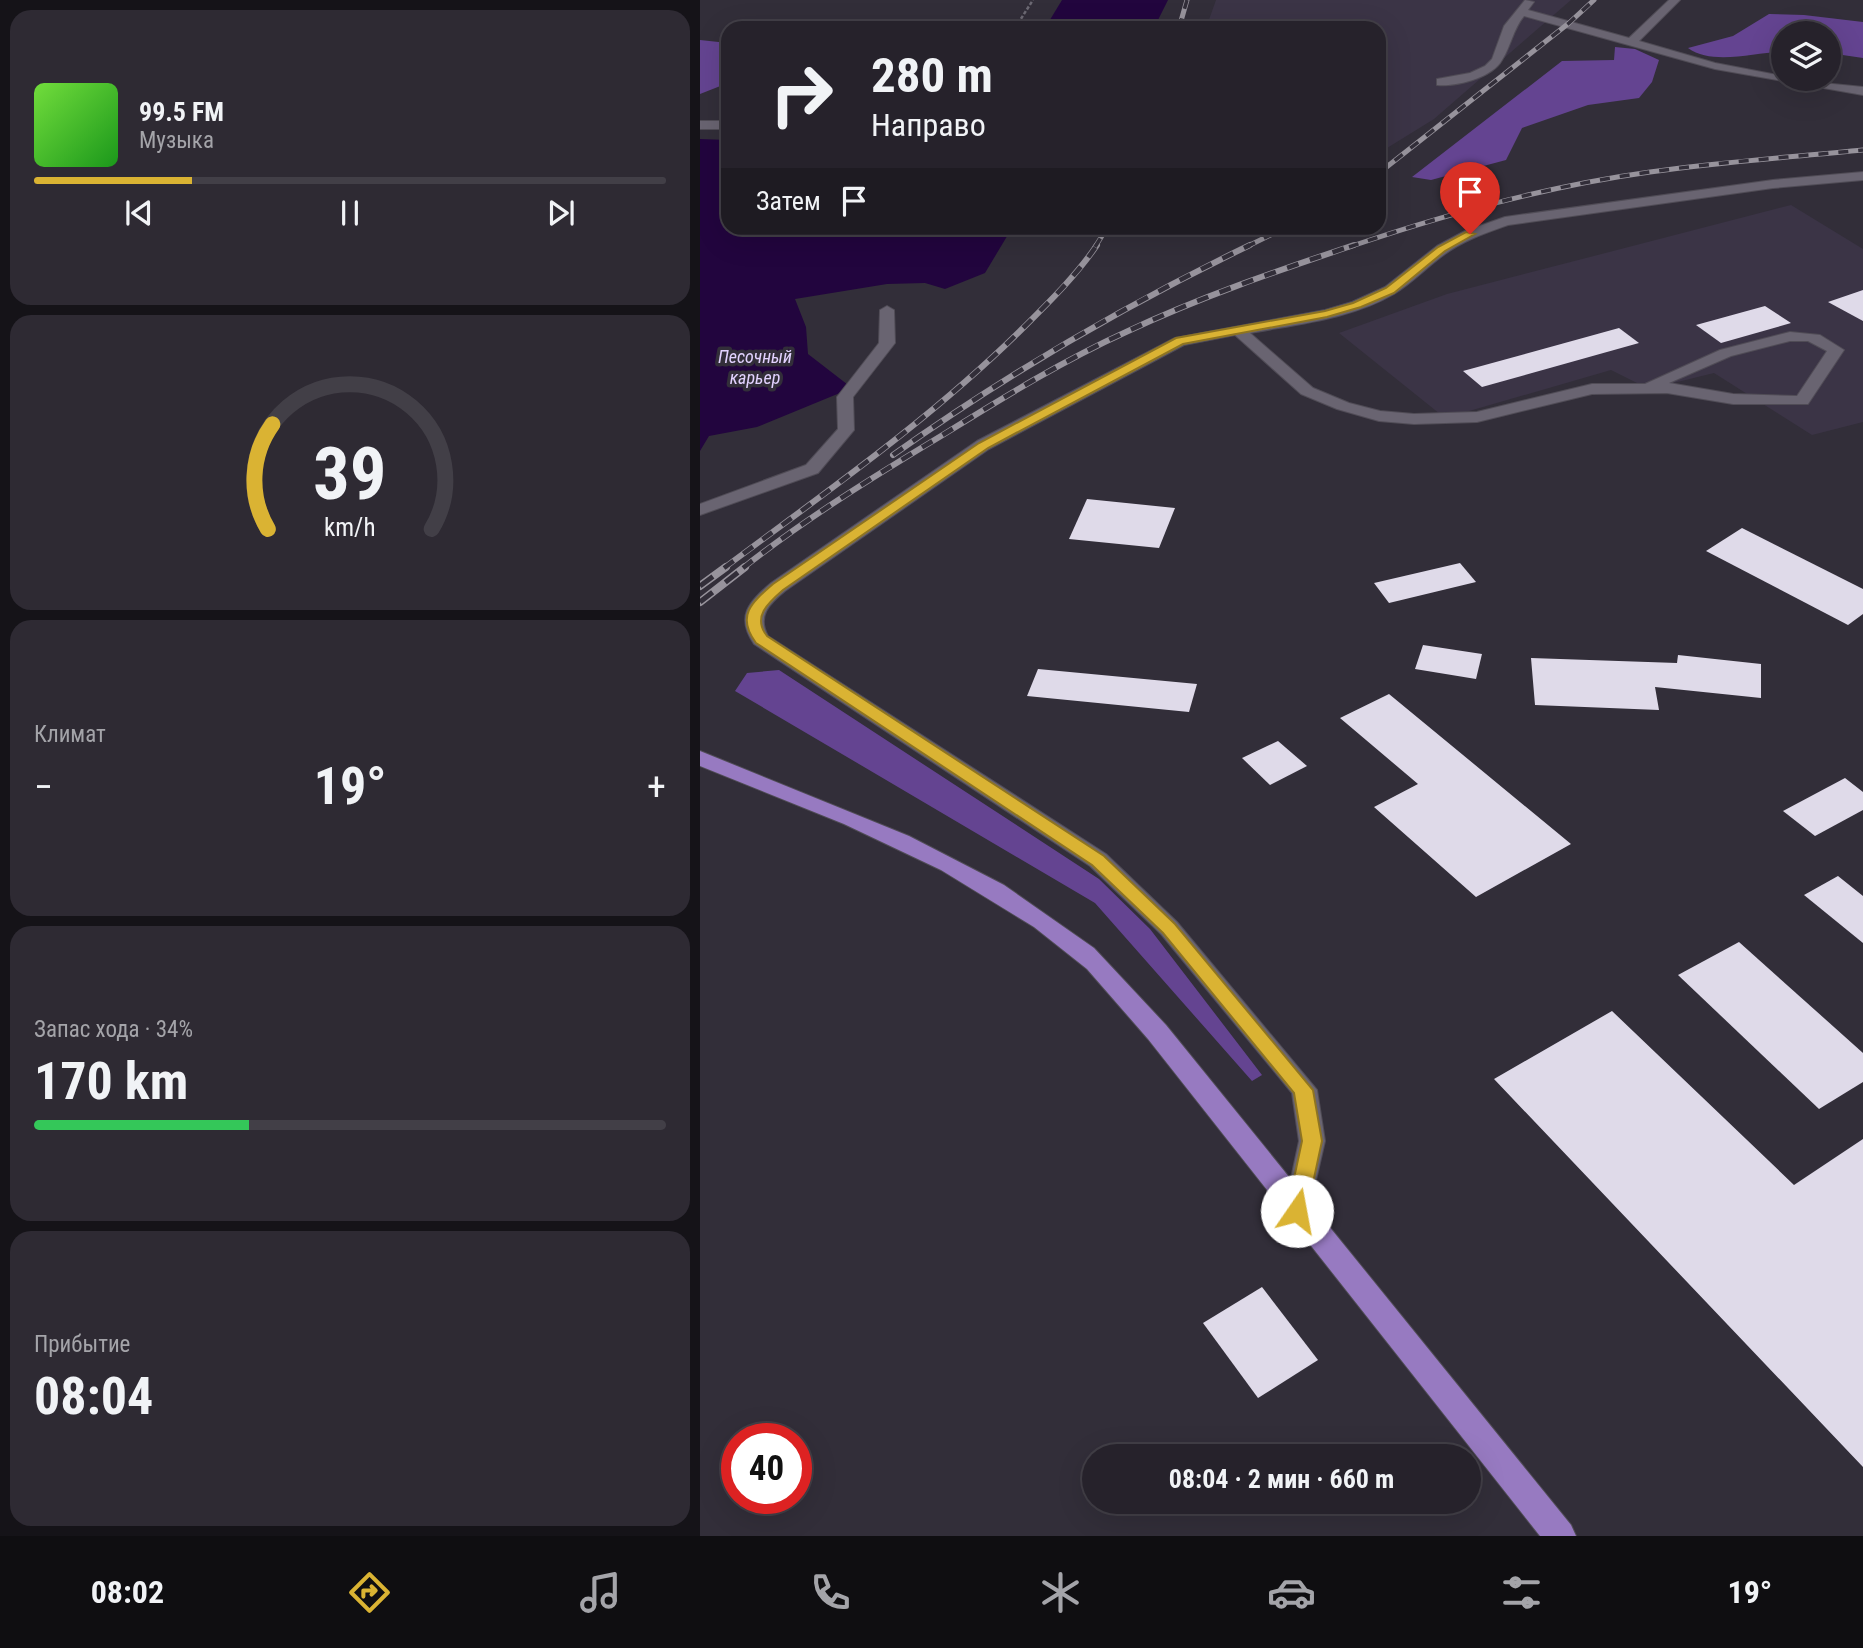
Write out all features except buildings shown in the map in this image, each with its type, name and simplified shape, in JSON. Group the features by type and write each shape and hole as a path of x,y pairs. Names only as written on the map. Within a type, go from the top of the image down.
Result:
{"main road":[{"path":"700,758 905,841 998,890 1088,955 1157,1032 1297,1211 1560,1536"}],"street":[{"path":"1441,82 1473,76 1489,68 1497,60 1510,26 1530,0"},
{"path":"1632,42 1675,0"},
{"path":"1523,12 1713,65 1790,82 1863,91"},
{"path":"700,125 721,125"},
{"path":"1297,1211 1312,1141 1304,1090 1169,928 1098,860 761,640 754,629 753,618 761,602 778,587 983,445 1180,341 1327,314 1357,305 1390,290 1442,249 1470,234 1505,221 1746,187 1863,176"},
{"path":"700,510 812,469 846,430 845,397 887,343 887,310"},
{"path":"1238,330 1307,391 1343,406 1379,416 1414,419 1477,417 1592,389 1667,388 1733,400 1802,401 1836,350 1810,336 1780,338 1674,373 1649,388"}],"path":[{"path":"1020,21 1033,0"}],"shaded area":[{"path":"1216,0 1571,0 1434,119 1386,149 1386,21 1208,21"},
{"path":"1769,14 1863,22 1863,58 1841,55 1841,21 1771,21 1771,53 1722,57 1709,56 1688,48 1733,36"},
{"path":"700,40 721,42 721,86 700,94"},
{"path":"1615,47 1635,49 1659,60 1652,82 1639,98 1588,105 1522,128 1506,160 1431,180 1412,177 1562,61 1614,60"},
{"path":"1791,205 1863,249 1863,422 1812,435 1714,373 1649,389 1611,370 1445,418 1339,333 1447,294"},
{"path":"779,670 1099,879 1150,929 1262,1075 1252,1081 1095,903 735,691 747,673"}],"water":[{"path":"1062,0 1168,0 1158,21 1049,21"},
{"name":"Песочный карьер","path":"700,139 721,140 721,235 1008,235 985,273 945,289 925,283 887,284 795,299 806,327 808,354 852,388 757,427 709,436 700,451"}],"railway":[{"path":"1181,21 1187,0"},
{"path":"1386,167 1569,23 1594,0"},
{"path":"1349,247 1460,212 1574,185 1676,168 1863,150"},
{"path":"1095,247 1103,235"},
{"path":"1247,246 1271,235"},
{"path":"724,568 877,454 951,394 1042,309 1097,245"},
{"path":"743,568 865,483 1009,394 1079,355 1210,296 1354,245"},
{"path":"893,455 1067,342 1247,246"},
{"path":"700,586 726,567"},
{"path":"700,602 745,567"}],"route":[{"path":"1297,1211 1312,1141 1304,1090 1169,928 1098,860 761,640 754,629 753,618 761,602 778,587 983,445 1180,341 1211,333 1327,314 1357,305 1390,290 1442,249 1470,234"}]}
